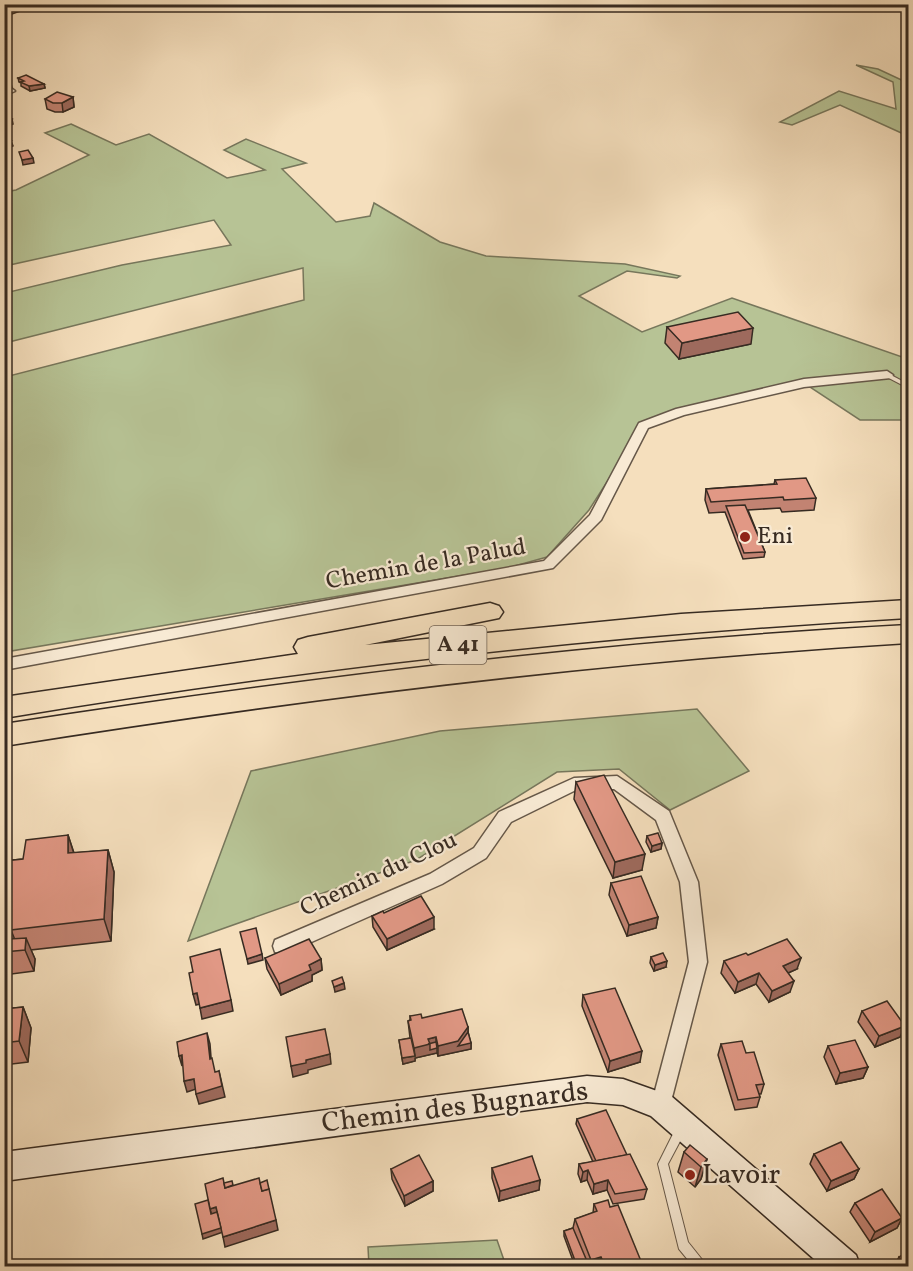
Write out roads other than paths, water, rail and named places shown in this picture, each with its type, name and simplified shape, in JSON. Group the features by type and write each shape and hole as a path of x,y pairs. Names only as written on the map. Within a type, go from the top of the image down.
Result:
{"highway":[{"name":"A 41","path":"7,708 269,668 485,642 660,625 909,609"},
{"path":"7,708 490,612"},
{"name":"A 41","path":"4,735 271,694 488,666 861,636 909,636"}],"street":[{"path":"4,13 32,4"},
{"path":"890,4 909,8"},
{"name":"Chemin de la Palud","path":"4,665 548,565 596,517 643,426 680,412 804,383 887,375"},
{"name":"Chemin du Clou","path":"282,946 436,879 480,853 505,817 574,784 617,782 663,816 689,882 698,962 661,1106"},
{"name":"Chemin des Bugnards","path":"4,1167 586,1089 623,1092 661,1106 845,1266"}],"lane":[{"path":"4,81 8,81 8,92"},
{"path":"887,375 909,386"},
{"path":"683,1126 663,1164 683,1245 700,1266"}],"place":[{"name":"Eni","path":"745,537"},
{"name":"Lavoir","path":"690,1175"}]}
